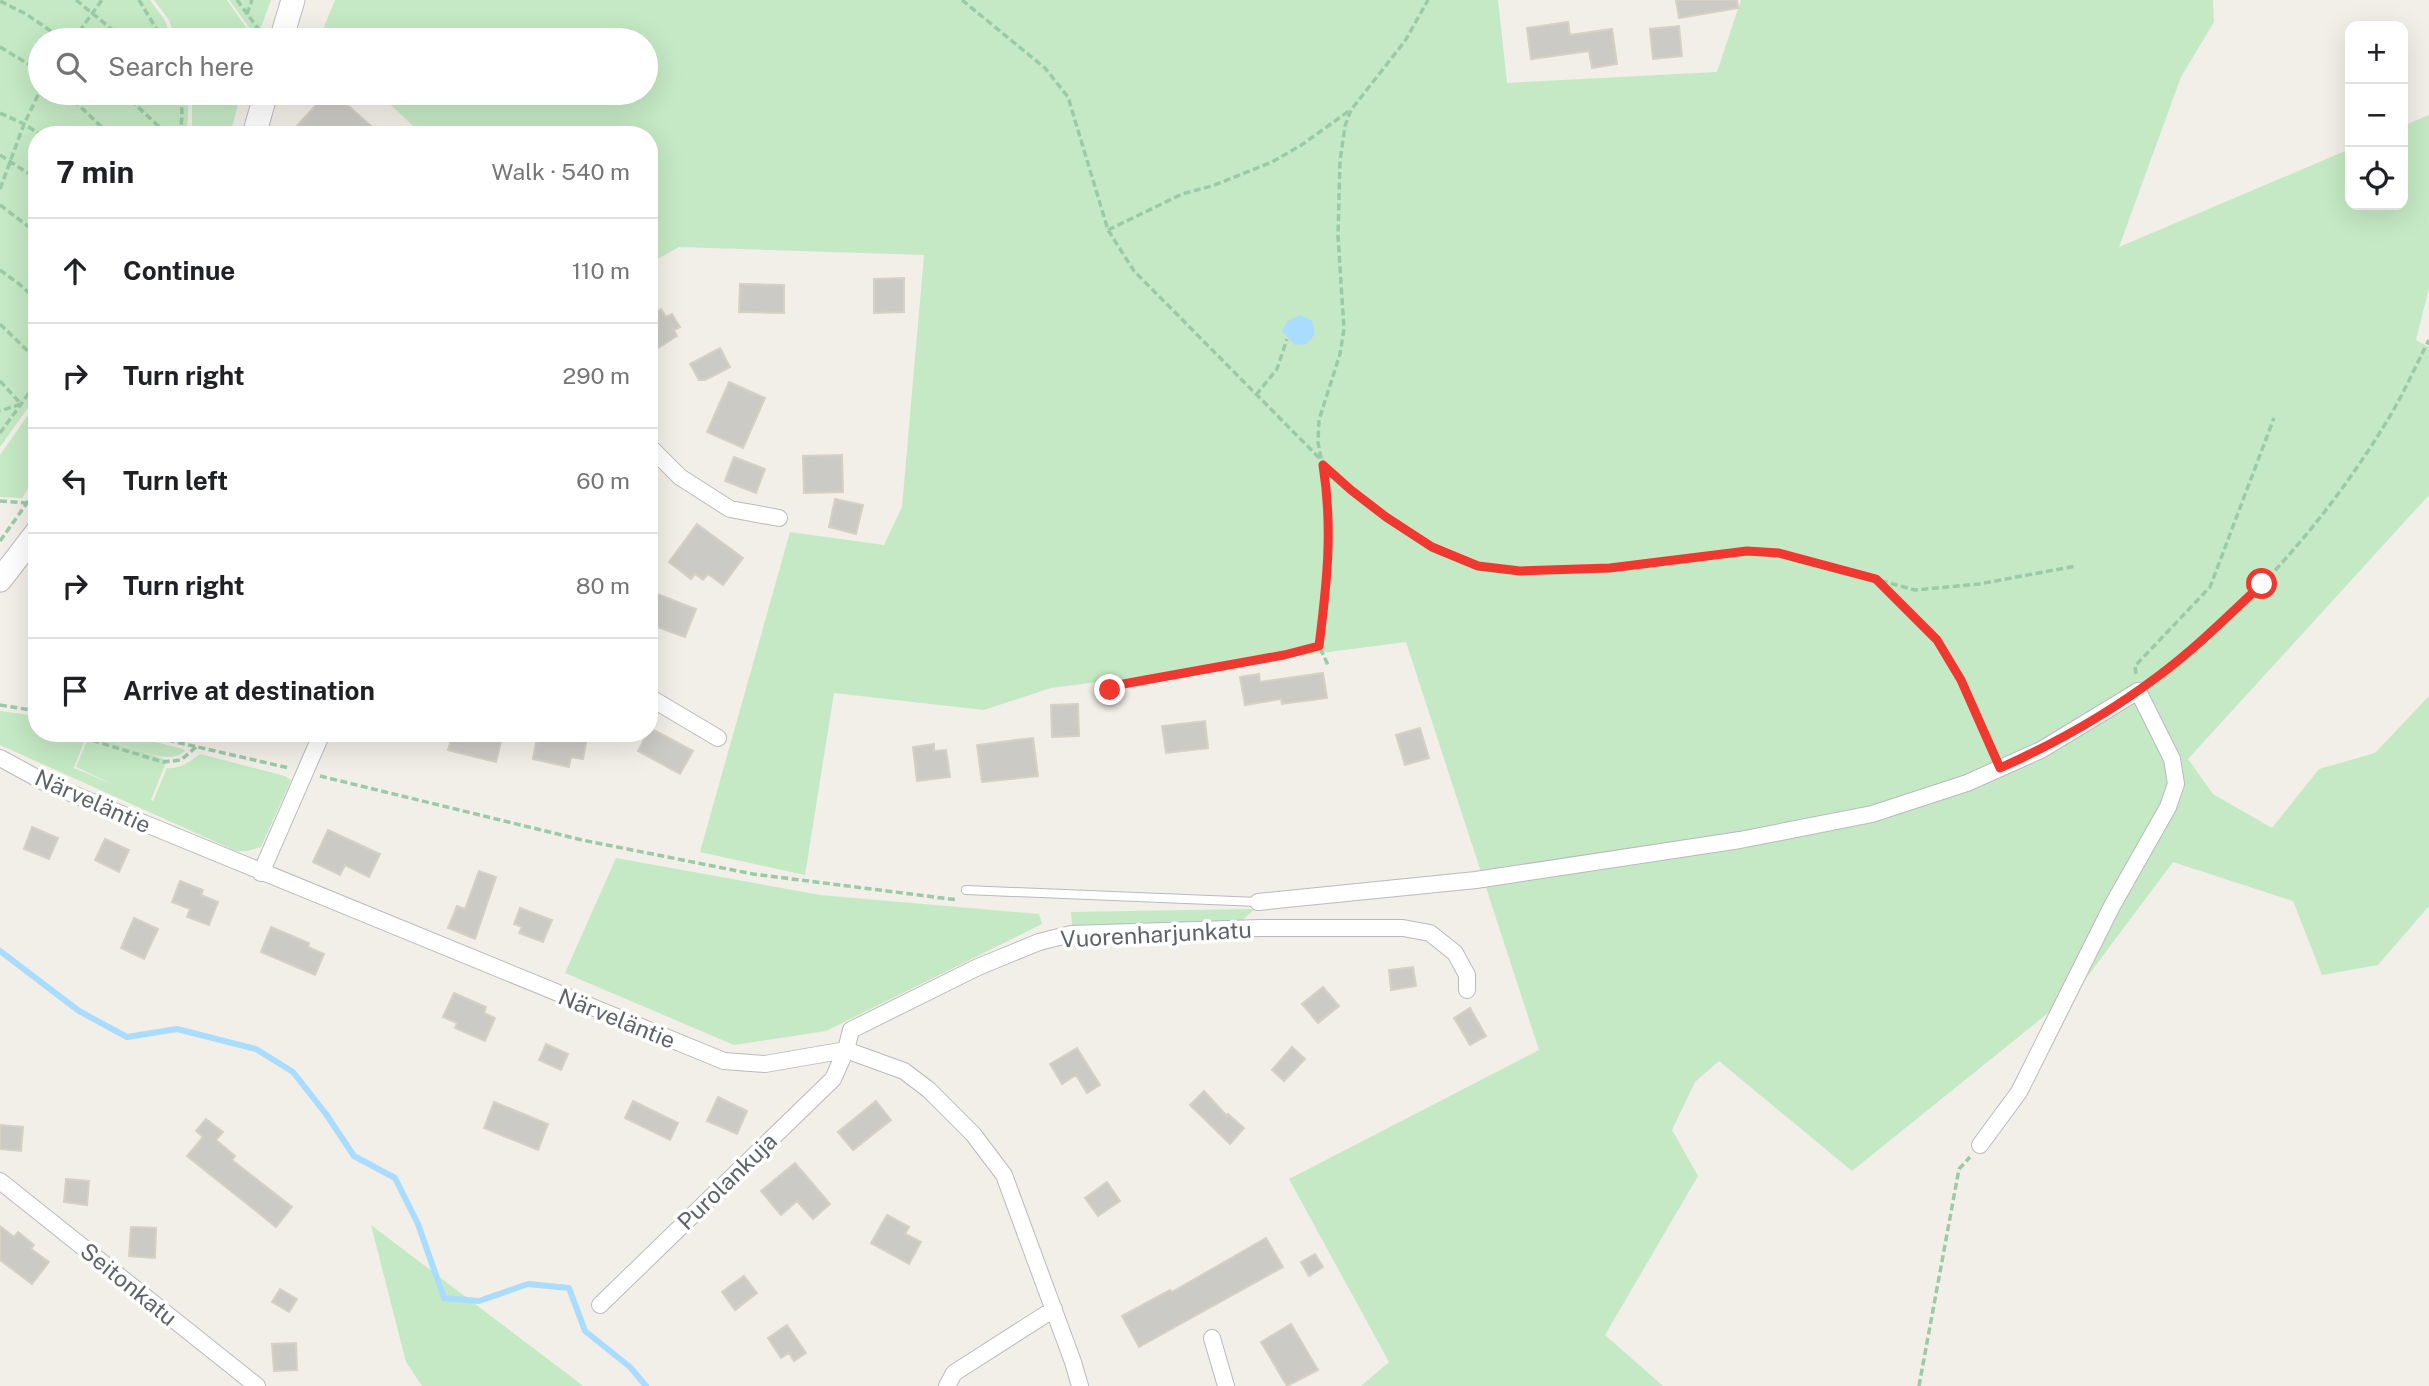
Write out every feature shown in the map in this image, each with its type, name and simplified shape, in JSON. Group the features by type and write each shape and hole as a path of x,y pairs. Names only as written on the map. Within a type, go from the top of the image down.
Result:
{"street":[{"path":"279,28 293,0"},
{"path":"257,126 263,105"},
{"path":"658,455 680,477 730,509 779,517"},
{"path":"0,580 28,544"},
{"path":"1258,901 1476,880 1740,840 1872,814 1967,783 2040,750 2137,691 2172,759 2176,784 2168,807 2112,906 2019,1092 1980,1145"},
{"path":"658,702 718,738"},
{"path":"261,873 318,742"},
{"name":"Närveläntie","path":"0,758 46,783 261,873 724,1061 765,1063 846,1050 904,1072 929,1090 973,1134 1004,1175 1080,1386"},
{"name":"Vuorenharjunkatu","path":"846,1050 851,1030 978,967 1039,942 1071,934 1260,928 1403,928 1430,933 1455,953 1467,975 1467,990"},
{"name":"Purolankuja","path":"600,1305 833,1079 846,1050"},
{"name":"Seitonkatu","path":"0,1181 257,1386"},
{"path":"947,1386 954,1373 1054,1308"},
{"path":"1212,1338 1226,1386"}],"lane":[{"path":"966,890 1258,901"}],"path":[{"path":"76,0 111,28"},
{"path":"82,28 102,0"},
{"path":"139,0 156,28"},
{"path":"237,0 262,28"},
{"path":"247,14 253,0"},
{"path":"962,0 1045,68 1068,97 1108,230 1134,271 1323,465 1386,517 1432,547 1478,566 1520,571 1610,568 1747,551 1779,553 1915,590 1979,584 2076,566"},
{"path":"1108,230 1182,194 1212,186 1272,162 1351,110 1405,41 1428,0"},
{"path":"0,1 46,28"},
{"path":"0,47 28,64"},
{"path":"0,189 33,105"},
{"path":"79,105 101,126"},
{"path":"135,105 158,126"},
{"path":"181,126 182,105"},
{"path":"1329,667 1319,646 1328,571 1329,500 1318,442 1319,420 1340,354 1344,329 1338,223 1340,160 1345,126 1351,110"},
{"path":"0,113 28,127"},
{"path":"0,155 28,173"},
{"path":"0,205 28,226"},
{"path":"0,271 28,292"},
{"path":"0,324 28,351"},
{"path":"1256,396 1277,369 1287,339"},
{"path":"2137,691 2206,637 2262,584 2326,510 2387,421 2429,340"},
{"path":"0,381 21,404"},
{"path":"0,433 28,394"},
{"path":"0,411 21,404"},
{"path":"2137,691 2135,666 2210,587 2274,418"},
{"path":"0,501 28,503"},
{"path":"0,541 28,503"},
{"path":"1876,579 1937,640 1961,680 2000,768"},
{"path":"1098,698 1123,684 1284,655 1319,646"},
{"path":"0,705 28,710"},
{"path":"97,742 163,762 181,760 196,747"},
{"path":"175,742 582,840 753,874 965,900"},
{"path":"1919,1386 1959,1170 1980,1145"}],"green space":[{"path":"0,0 150,0 168,28 28,28 28,105 188,105 187,126 28,126 28,408 0,447"},
{"path":"154,0 227,0 247,28 172,28"},
{"path":"229,0 271,0 261,28 250,28"},
{"path":"335,0 1498,0 1507,83 1717,72 1741,0 2213,0 2214,22 2181,77 2119,247 2345,151 2345,210 2408,210 2408,124 2429,115 2429,288 2416,340 2429,347 2429,495 2188,759 2213,794 2272,828 2319,769 2375,753 2429,696 2429,906 2378,965 2322,975 2293,901 2173,862 2078,989 1852,1171 1719,1061 1695,1082 1672,1130 1698,1176 1605,1335 1663,1386 1361,1386 1389,1362 1289,1179 1539,1050 1406,642 1051,688 984,710 834,693 805,875 700,852 790,532 884,545 902,507 924,255 679,247 658,259 658,126 413,126 391,105 658,105 658,28 324,28"},
{"path":"192,105 238,105 232,126 192,126"},
{"path":"28,415 28,488 22,498 0,497 0,455"},
{"path":"0,711 28,715 28,742 84,742 74,768 117,786 76,767 86,742 113,742 167,760 151,800 153,801 167,768 180,766 200,754 285,776 291,780 261,847 236,851 0,745"},
{"path":"113,742 155,742 185,751 169,757"},
{"path":"616,858 820,895 1039,914 1042,924 826,1031 734,1045 565,973"},
{"path":"1254,910 1241,921 1084,929 1072,925 1071,912"},
{"path":"371,1225 583,1386 422,1386 406,1362"}],"water":[{"path":"1300,315 1312,321 1315,334 1307,344 1295,345 1282,331 1288,321"}],"building":[{"path":"1676,0 1737,0 1738,8 1679,18"},
{"path":"1568,22 1570,35 1612,29 1617,64 1592,68 1589,51 1531,59 1527,28"},
{"path":"1679,26 1682,56 1653,59 1650,29"},
{"path":"316,105 347,105 371,126 297,126"},
{"path":"904,278 904,312 874,313 874,279"},
{"path":"740,284 784,285 784,313 739,312"},
{"path":"661,309 666,317 672,314 680,327 674,330 677,336 658,348 658,311"},
{"path":"720,348 730,367 705,380 699,380 690,364"},
{"path":"729,382 765,398 743,448 707,432"},
{"path":"842,455 843,492 804,493 803,456"},
{"path":"734,457 765,469 756,493 725,481"},
{"path":"835,499 863,505 856,534 829,527"},
{"path":"697,524 743,558 723,585 708,574 703,580 695,574 691,579 669,562"},
{"path":"658,594 696,609 685,637 658,627"},
{"path":"1323,673 1327,698 1282,704 1281,699 1245,705 1240,677 1259,674 1260,682"},
{"path":"1078,704 1079,736 1052,737 1051,705"},
{"path":"1205,721 1208,748 1166,753 1162,726"},
{"path":"1420,728 1429,758 1405,765 1396,735"},
{"path":"658,732 693,751 680,774 638,751 643,742 658,742"},
{"path":"1033,738 1038,776 982,782 977,745"},
{"path":"450,742 501,742 496,762 448,750"},
{"path":"536,742 586,742 583,759 571,757 569,767 533,759"},
{"path":"934,744 934,751 946,750 950,777 917,781 913,747"},
{"path":"32,827 58,838 49,859 24,849"},
{"path":"328,830 380,854 369,877 345,865 340,875 313,862"},
{"path":"105,839 129,850 119,872 95,860"},
{"path":"479,871 496,877 475,939 448,928 457,906 465,909"},
{"path":"180,881 203,890 201,895 218,902 209,925 187,917 190,909 172,902"},
{"path":"520,908 552,920 543,942 519,933 522,927 514,924"},
{"path":"134,918 158,929 144,959 121,948"},
{"path":"271,927 309,943 308,947 324,954 315,975 261,952"},
{"path":"1413,967 1416,986 1391,990 1389,970"},
{"path":"1323,987 1339,1006 1318,1023 1302,1004"},
{"path":"454,993 486,1007 484,1013 495,1018 485,1041 455,1028 457,1023 443,1017"},
{"path":"1470,1008 1486,1036 1470,1045 1454,1018"},
{"path":"546,1044 568,1054 561,1070 539,1060"},
{"path":"1292,1047 1305,1059 1284,1081 1272,1070"},
{"path":"1077,1048 1100,1085 1087,1093 1076,1075 1062,1084 1050,1064"},
{"path":"1204,1091 1227,1116 1228,1114 1244,1128 1230,1144 1190,1105"},
{"path":"718,1097 747,1111 737,1134 707,1121"},
{"path":"633,1101 678,1123 670,1140 625,1118"},
{"path":"876,1101 891,1120 853,1150 838,1132"},
{"path":"494,1102 548,1124 538,1150 484,1128"},
{"path":"206,1119 223,1132 216,1140 235,1156 232,1160 292,1207 276,1227 187,1156 203,1137 196,1131"},
{"path":"0,1125 23,1127 21,1151 0,1149"},
{"path":"795,1163 830,1204 813,1219 797,1201 781,1215 761,1191"},
{"path":"66,1179 89,1181 87,1205 64,1202"},
{"path":"1107,1182 1120,1201 1098,1216 1085,1198"},
{"path":"887,1215 909,1227 905,1234 921,1242 909,1264 871,1243"},
{"path":"0,1226 14,1237 18,1232 34,1245 31,1249 49,1262 32,1284 0,1260"},
{"path":"131,1227 156,1228 155,1258 129,1256"},
{"path":"1266,1238 1283,1267 1139,1347 1122,1316 1170,1290 1172,1292"},
{"path":"1315,1254 1323,1267 1309,1276 1301,1262"},
{"path":"744,1276 757,1293 735,1310 722,1292"},
{"path":"280,1289 297,1299 289,1312 272,1302"},
{"path":"1291,1324 1318,1370 1287,1386 1261,1342"},
{"path":"787,1325 806,1353 794,1361 789,1353 781,1358 768,1338"},
{"path":"296,1343 297,1370 274,1371 272,1344"}],"waterway":[{"path":"0,951 79,1011 127,1037 177,1029 256,1049 293,1072 354,1156 395,1178 418,1224 444,1298 479,1301 528,1284 569,1288 585,1331 630,1367 646,1386"}],"route":[{"path":"1110,690 1123,684 1284,655 1319,646 1328,571 1329,535 1329,500 1323,465 1386,517 1432,547 1478,566 1520,571 1610,568 1747,551 1779,553 1876,579 1937,640 1961,680 2000,768 2040,750 2137,691 2206,637 2262,584"}]}
